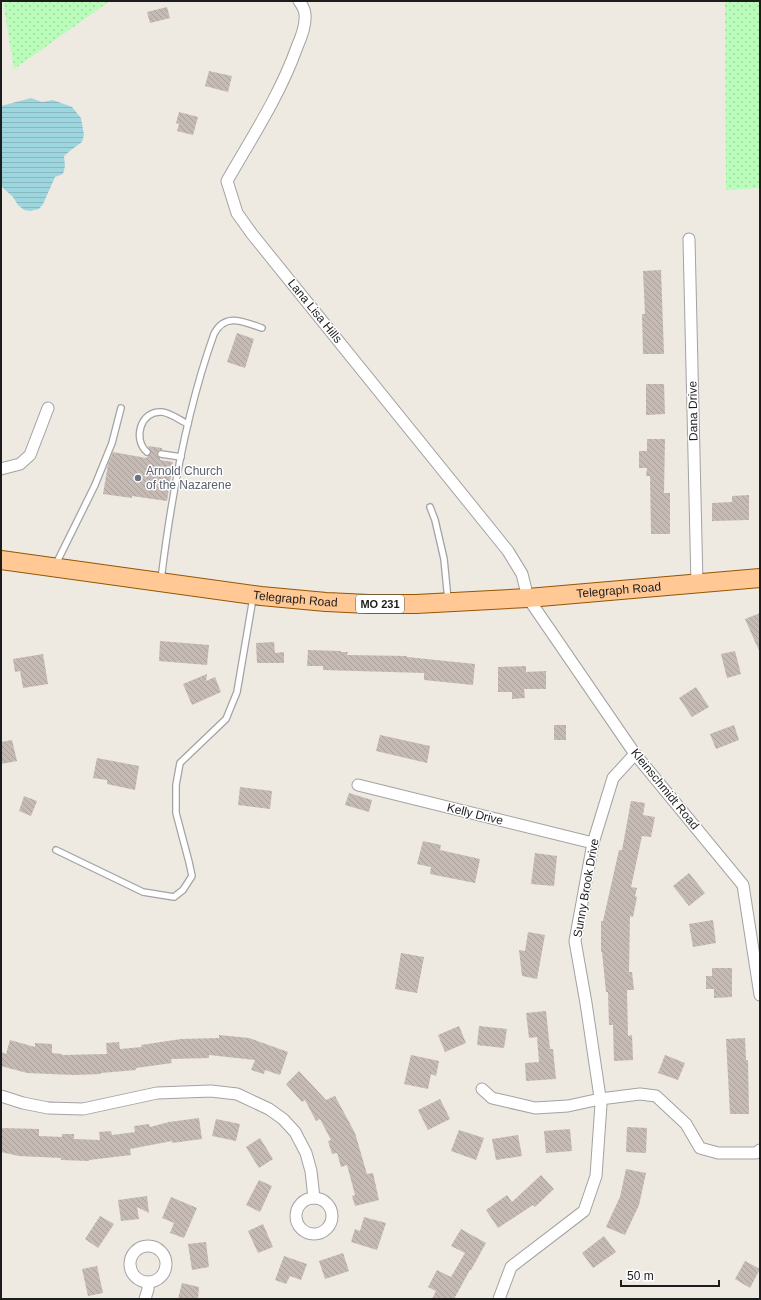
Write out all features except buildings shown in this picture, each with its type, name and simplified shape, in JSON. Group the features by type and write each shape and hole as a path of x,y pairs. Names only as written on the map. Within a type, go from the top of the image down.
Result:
{"main road":[{"name":"Telegraph Road","path":"1,560 294,600 355,603 448,603 528,598 760,578"}],"street":[{"name":"Lana Lisa Hills","path":"299,1 304,10 305,21 293,58 274,99 227,181 238,213 252,234 508,551 522,574 528,598"},
{"name":"Dana Drive","path":"689,239 697,584"},
{"path":"1,469 20,464 30,454 48,408"},
{"name":"Kleinschmidt Road","path":"528,598 635,754 743,885 760,995"},
{"name":"Sunny Brook Drive","path":"499,1299 511,1267 584,1211 596,1176 600,1102 586,1002 575,941 593,843 614,778 635,754"},
{"name":"Kelly Drive","path":"358,785 593,843"},
{"path":"482,1089 492,1098 535,1108 600,1102 640,1094 656,1096 686,1124 700,1148 718,1153 756,1153 760,1150"},
{"path":"1,1096 23,1103 48,1108 83,1109 157,1093 211,1090 237,1094 269,1109 283,1119 294,1132 306,1153 312,1178 314,1198"},
{"path":"145,1299 148,1289 148,1282"}],"lane":[{"path":"161,582 181,457 188,424 212,340 216,330 223,323 234,321 262,328"},
{"path":"54,568 95,486 112,443 122,408"},
{"path":"147,452 141,445 139,434 142,424 149,415 161,412 168,413 188,424"},
{"path":"161,454 181,457"},
{"path":"430,508 444,559 448,603"},
{"path":"56,850 143,892 174,897 183,890 192,876 190,862 176,813 176,785 180,763 226,718 237,692 254,595"}],"green space":[{"path":"3,1 110,1 14,69"},
{"path":"725,1 760,1 760,188 726,190"}],"water":[{"path":"31,98 42,102 53,100 72,107 81,118 84,135 82,142 64,156 65,166 63,174 55,177 43,204 39,209 30,211 24,210 18,205 13,197 1,186 1,106"}],"place":[{"name":"Arnold Church of the Nazarene","path":"138,478"}]}
